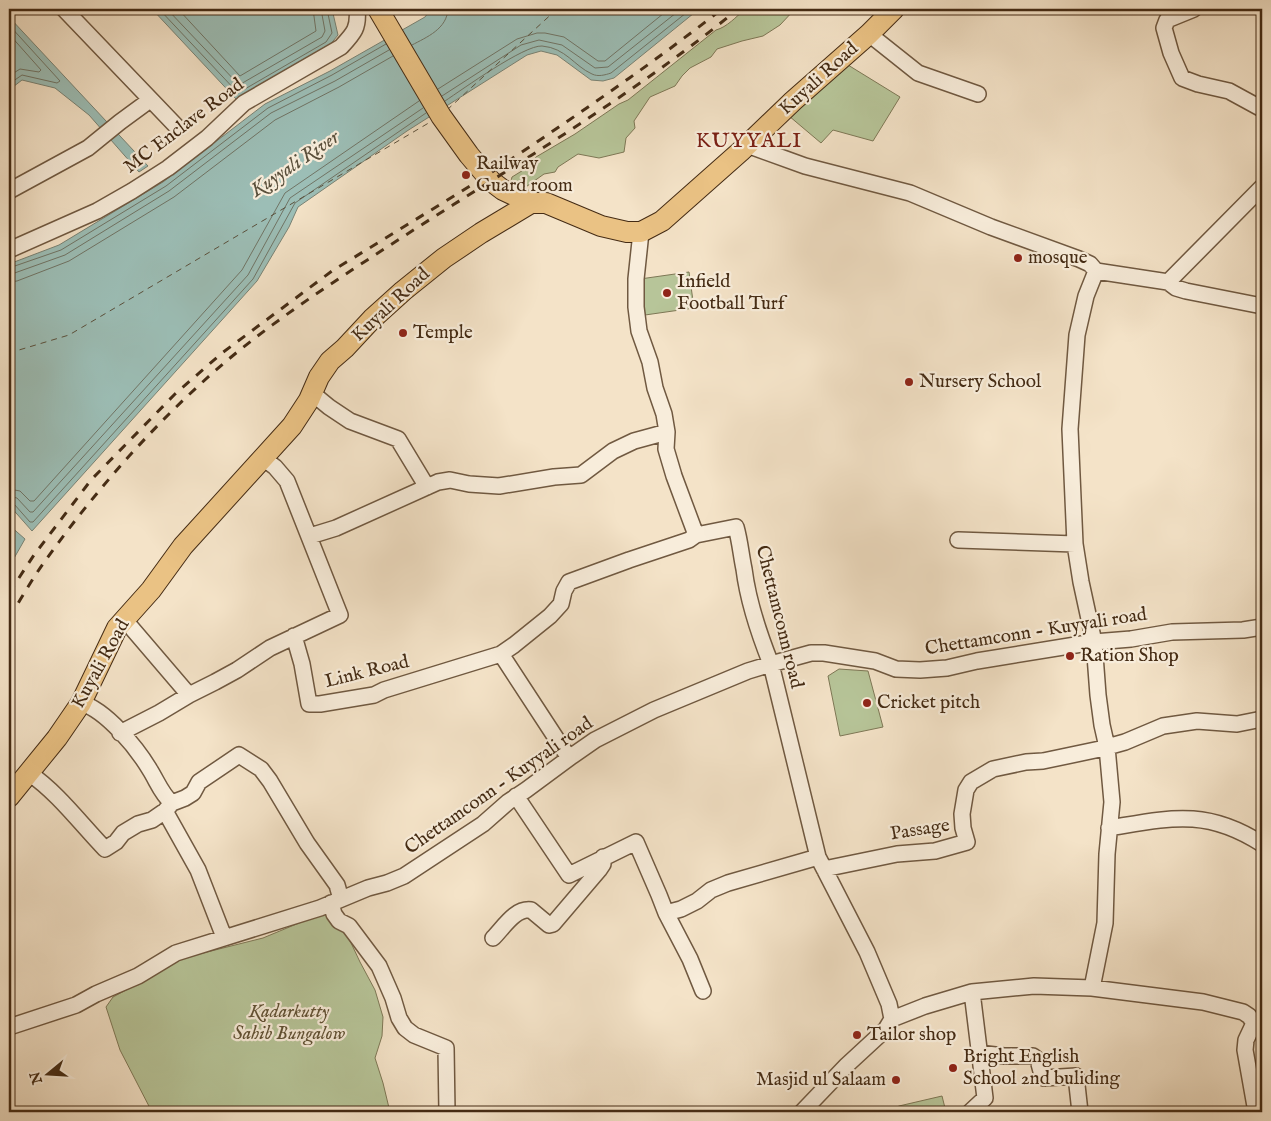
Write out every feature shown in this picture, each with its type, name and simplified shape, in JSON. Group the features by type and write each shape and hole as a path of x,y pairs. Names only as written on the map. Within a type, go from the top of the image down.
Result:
{"main road":[{"path":"378,9 441,116 469,155 491,181 502,190 531,203 546,203 601,226 627,232 642,232"},
{"name":"Kuyali Road","path":"642,232 662,221 869,34 894,9"},
{"name":"Kuyali Road","path":"9,797 58,738 81,703 98,664 117,628 150,590 183,546 292,426 330,361 372,319 444,258 531,203"}],"street":[{"path":"64,9 178,128"},
{"name":"MC Enclave Road","path":"9,250 97,211 168,168 207,138 244,103 341,47 353,34 358,24 357,9"},
{"path":"1194,9 1167,20 1164,28 1171,53 1182,78 1198,84 1229,91 1262,109"},
{"path":"869,34 918,73 978,94"},
{"path":"9,190 88,148 150,100"},
{"path":"747,145 805,166 910,193 991,228 1079,259 1090,264 1096,271 1168,282 1176,288 1186,291 1262,306"},
{"path":"1168,282 1262,187"},
{"path":"642,232 636,279 638,326 664,414 661,434 696,535"},
{"path":"1092,988 1105,923 1112,802 1107,747 1098,695 1094,642 1075,544 1071,457 1072,391 1080,316 1096,271"},
{"path":"312,394 350,421 398,439 427,487"},
{"path":"310,536 336,528 427,487 450,480 469,484 499,486 554,477 581,475 612,451 634,441 661,434"},
{"path":"120,733 215,682 270,648 340,615 287,481 275,467 264,459"},
{"name":"Chettamconn road","path":"696,535 736,527 748,591 762,644 771,664 821,863 868,952 889,1004 892,1019"},
{"name":"Link Road","path":"294,636 302,664 309,704 320,704 374,695 384,690 501,654 514,646 550,616 561,604 564,591 569,582 690,540 696,535"},
{"path":"958,540 1075,544"},
{"path":"124,619 188,695"},
{"name":"Chettamconn - Kuyyali road","path":"9,1027 76,1005 138,976 176,952 336,901 368,888 387,883 414,870 483,824 516,796 595,740 654,710 748,671 811,653 824,653 875,662 896,669 938,669 1094,642 1131,639 1172,632 1195,630 1237,631 1262,627"},
{"path":"501,654 568,758"},
{"path":"81,703 89,705 103,714 136,750 162,792 198,870 224,937"},
{"path":"1107,747 1163,726 1197,721 1237,724 1262,719"},
{"name":"Passage","path":"821,863 934,851 967,842 962,814 966,790 971,782 978,777 993,769 1107,747"},
{"path":"29,773 56,796 105,849 138,824 152,820 169,807 194,793 199,782 239,755 261,769 307,843 337,885 334,914 340,921 349,926 379,966 393,998 399,1018 405,1028 414,1035 446,1048 447,1112"},
{"path":"516,796 568,875 636,842 666,913 690,959 703,991"},
{"path":"1109,828 1154,820 1191,818 1217,822 1248,834 1262,844"},
{"path":"493,938 510,919 521,911 531,910 549,925 553,924 593,878 603,864 604,857"},
{"path":"666,913 681,909 697,901 711,890 728,883 821,863"},
{"path":"802,1112 847,1065 886,1030 892,1019 925,1006 972,992 1034,986 1092,988 1203,1002 1243,1012 1254,1023 1246,1040 1246,1050 1258,1094 1256,1112"},
{"path":"970,1112 985,1098 972,992"},
{"path":"978,1053 1004,1056 1033,1056 1038,1060 1044,1078 1076,1076 1080,1112"}],"green space":[{"path":"745,9 795,9 780,25 763,36 717,49 711,57 690,68 675,86 650,97 634,121 635,128 626,138 624,152 599,158 578,154 558,167 555,172 544,174 523,189 511,181 512,177 525,169 536,157 628,100"},
{"path":"848,65 900,97 873,141 833,130 821,143 789,116"},
{"name":"Infield Football Turf","path":"689,272 694,308 645,315 640,279"},
{"path":"839,669 868,671 883,727 840,736 828,676"},
{"name":"Kadarkutty Sahib Bungalow","path":"323,913 334,918 344,928 375,990 383,1017 382,1036 375,1058 390,1112 152,1112 120,1050 106,1007 113,997 175,960 263,938"},
{"path":"942,1096 946,1112 891,1112 891,1110 899,1106"}],"water":[{"path":"152,9 332,9 338,35 329,46 237,100"},
{"name":"Kuyyali River","path":"431,9 699,9 614,78 603,81 591,80 557,55 541,51 527,55 407,131 298,207 289,227 257,281 32,531 9,505 9,264 59,245 163,182 265,104 330,71 425,17"},
{"path":"9,17 148,166 139,172 89,115 55,88 22,80 9,90"},
{"path":"9,525 25,539 9,567"}],"ferry route":[{"path":"447,110 557,9"},
{"path":"9,353 69,335 432,121"}],"railway":[{"path":"492,172 666,52 722,9"},
{"path":"9,618 65,533 108,480 179,404 230,358 275,323 344,275 620,97 738,9"},
{"path":"9,593 34,555 91,480 175,394 222,353 332,271 475,183"}],"place":[{"name":"Railway Guard room","path":"466,175"},
{"name":"mosque","path":"1018,258"},
{"name":"Infield Football Turf","path":"667,293"},
{"name":"Temple","path":"403,333"},
{"name":"Nursery School","path":"909,382"},
{"name":"Ration Shop","path":"1070,656"},
{"name":"Cricket pitch","path":"867,703"},
{"name":"Tailor shop","path":"857,1035"},
{"name":"Bright English School 2nd buliding","path":"953,1068"},
{"name":"Masjid ul Salaam","path":"896,1080"}],"district":[{"name":"KUYYALI","path":"749,141"}]}
